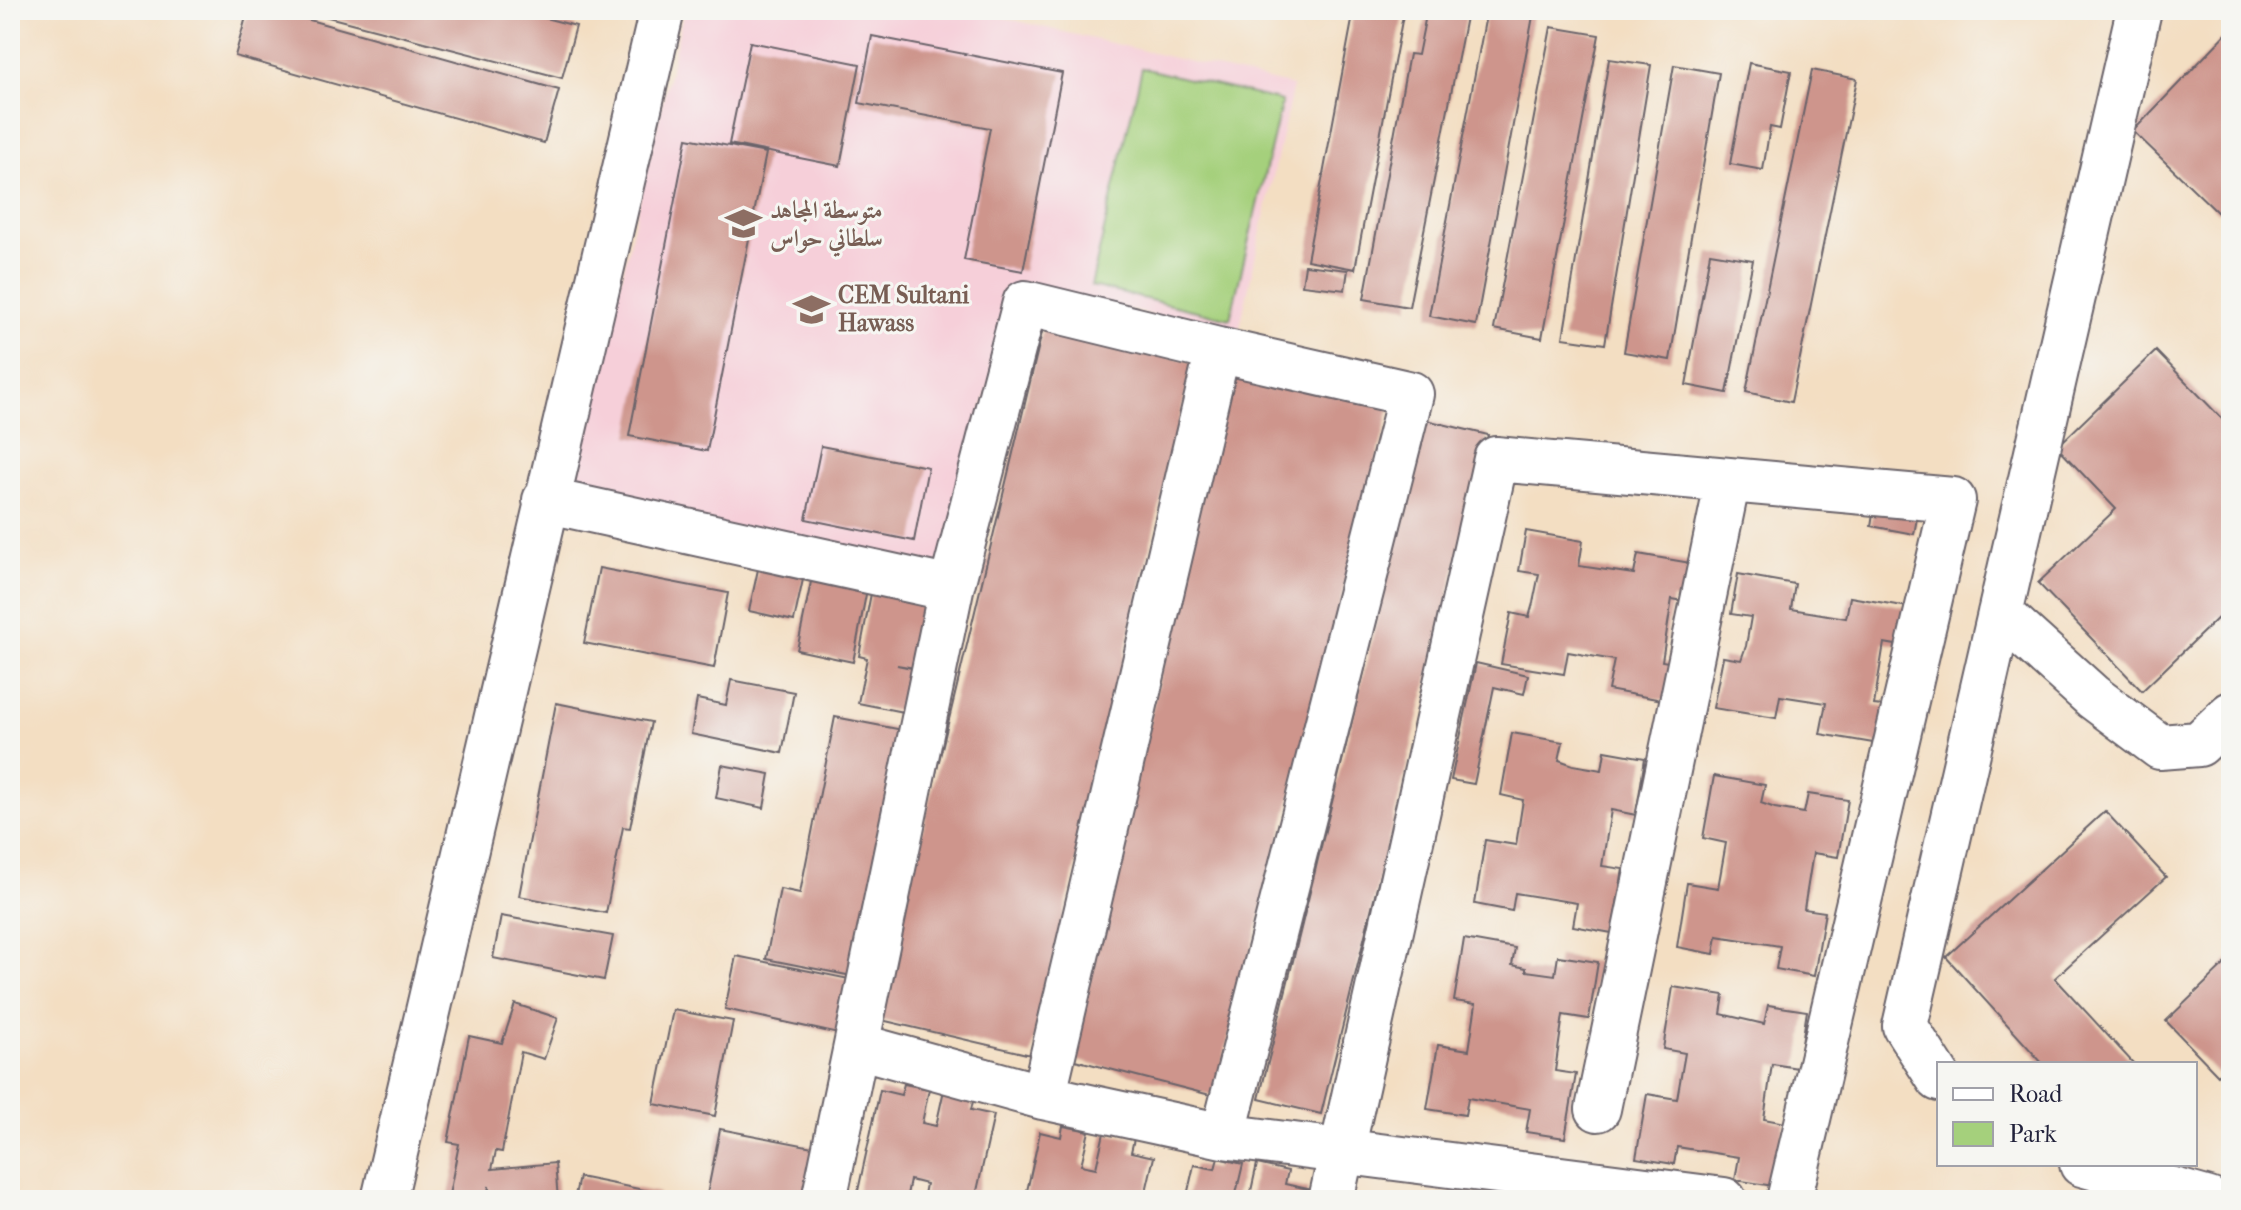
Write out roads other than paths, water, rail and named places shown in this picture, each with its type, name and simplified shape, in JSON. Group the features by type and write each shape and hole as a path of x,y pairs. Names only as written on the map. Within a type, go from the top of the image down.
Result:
{"street":[{"path":"384,1200 545,500 662,10"},
{"path":"1937,1076 1905,1026 2139,10"},
{"path":"824,1200 951,589 1025,303 1411,394 1223,1136"},
{"path":"1043,1097 1218,350"},
{"path":"1331,1200 1496,459 1953,500 1789,1200"},
{"path":"1598,1109 1728,480"},
{"path":"545,500 951,589"},
{"path":"2000,613 2093,697 2160,747 2199,744 2231,714"},
{"path":"858,1046 1043,1097 1223,1136 1724,1200"},
{"path":"2089,1166 2209,1200"}],"place":[{"name":"متوسطة المجاهد سلطاني حواس","path":"744,224"},
{"name":"CEM Sultani Hawass","path":"812,309"}]}
